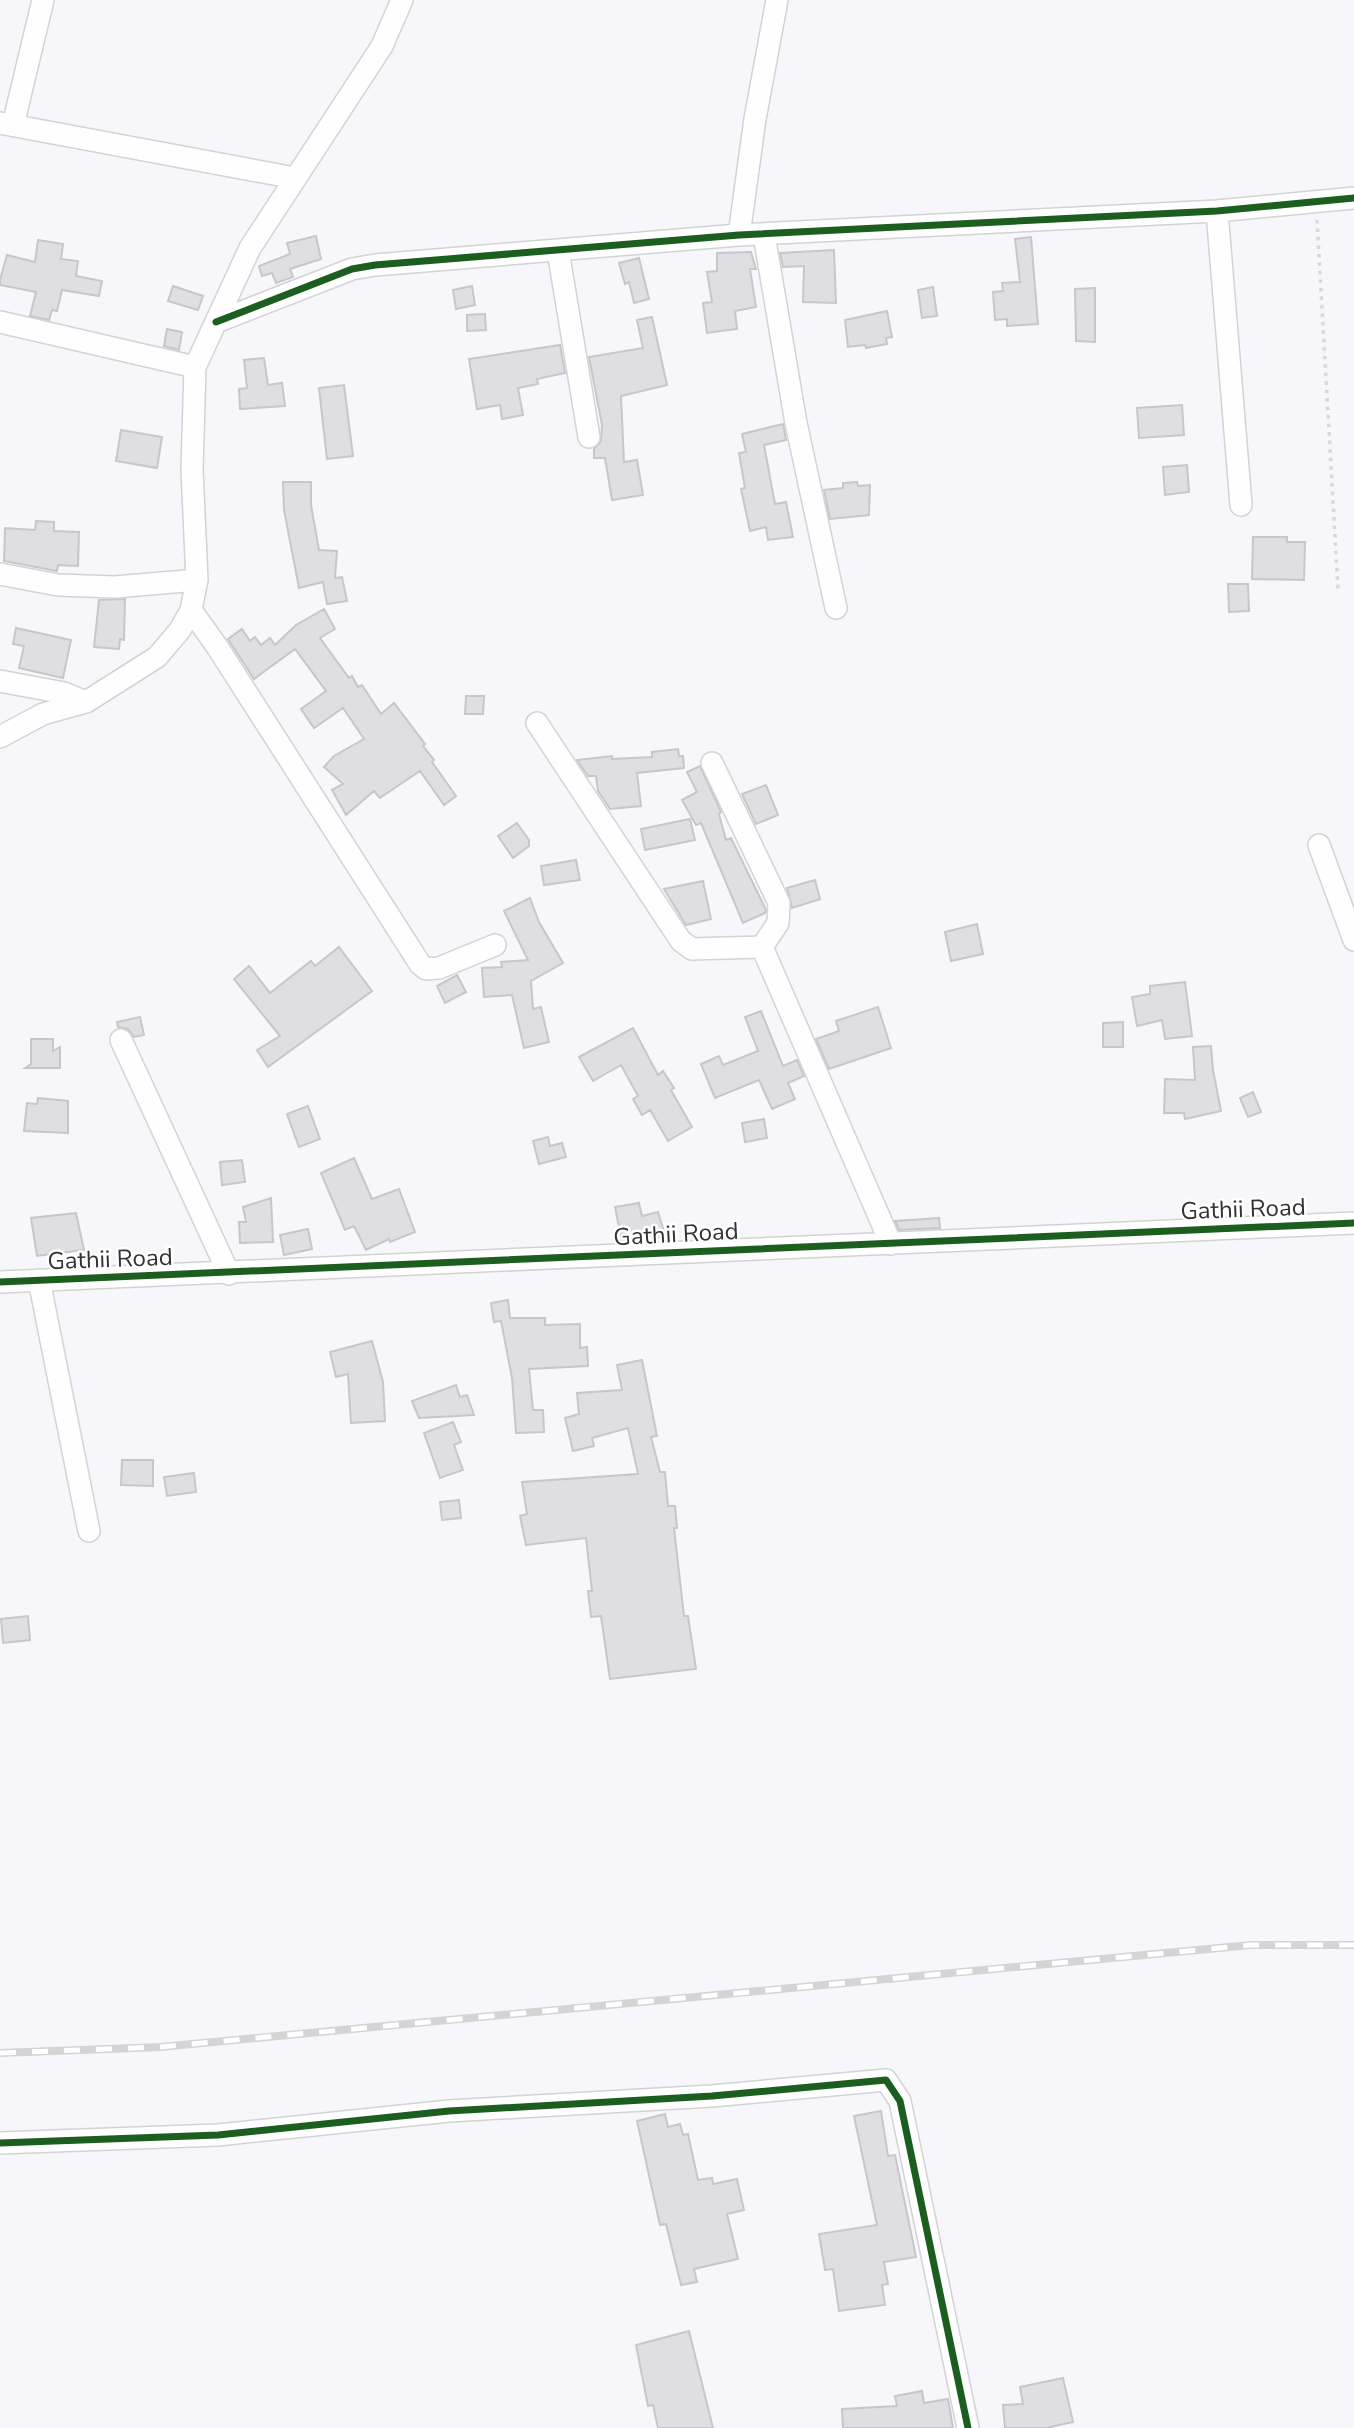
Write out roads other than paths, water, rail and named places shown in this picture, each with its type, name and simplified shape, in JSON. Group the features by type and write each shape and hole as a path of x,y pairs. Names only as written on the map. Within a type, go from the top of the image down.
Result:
{"street":[{"path":"43,0 6,124 295,178"},
{"path":"0,737 43,714 86,702 158,657 180,630 191,610 197,580 192,470 195,367 250,248 382,46 402,0"},
{"path":"739,235 755,118 777,0"},
{"path":"216,322 352,269 739,235 1217,211 1354,198"},
{"path":"1217,211 1241,505"},
{"path":"764,235 796,423 836,608"},
{"path":"558,251 589,438"},
{"path":"0,322 195,367"},
{"path":"0,574 58,585 115,587 197,580"},
{"path":"191,610 420,964 426,969 439,968 495,944"},
{"path":"0,681 64,693 86,702"},
{"path":"537,723 681,942 692,949 762,947"},
{"path":"712,763 779,902 778,923 762,947"},
{"path":"1319,845 1354,940"},
{"path":"762,947 891,1244"},
{"path":"121,1040 229,1274"},
{"name":"Gathii Road","path":"0,1282 1354,1223"},
{"path":"39,1280 89,1531"},
{"path":"0,2143 218,2135 449,2111 712,2096 886,2080 900,2101 968,2428"}],"railway":[{"path":"0,2053 160,2047 1251,1945 1354,1945"}]}
